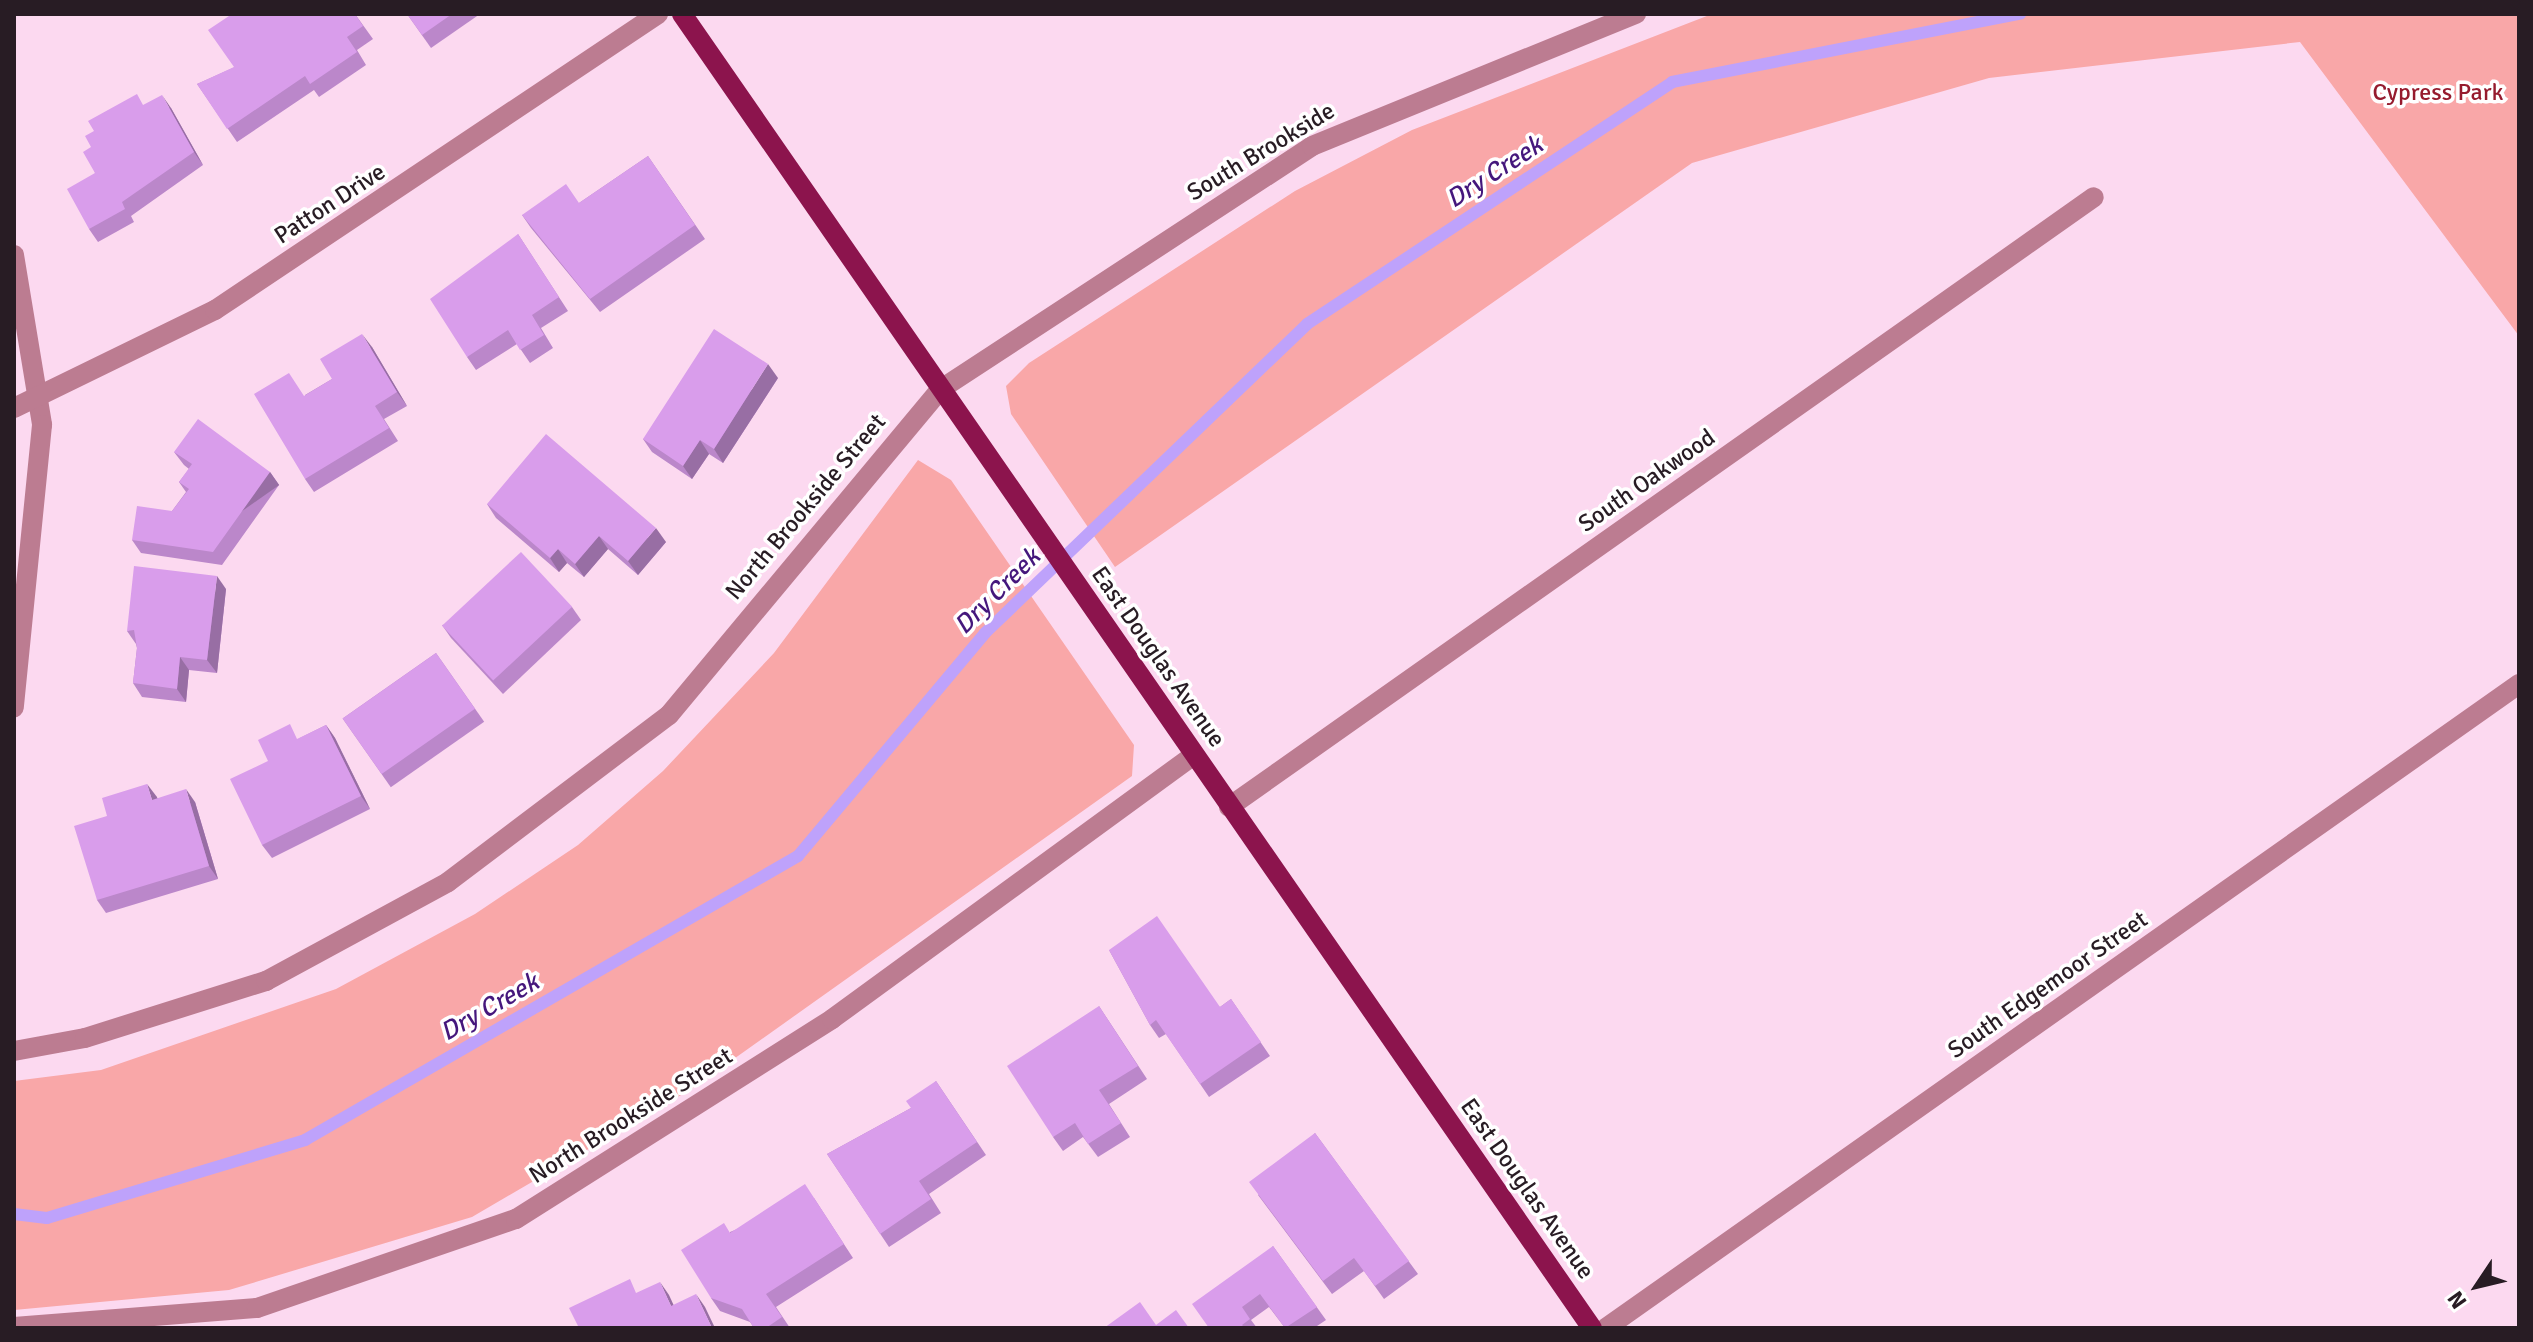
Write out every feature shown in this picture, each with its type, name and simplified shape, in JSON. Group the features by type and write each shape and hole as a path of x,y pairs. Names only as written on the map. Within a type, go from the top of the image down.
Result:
{"main road":[{"name":"East Douglas Avenue","path":"682,14 1592,1328"}],"street":[{"name":"Patton Drive","path":"14,408 37,402 215,310 658,14"},
{"name":"South Brookside","path":"941,389 1312,146 1636,14"},
{"name":"South Oakwood","path":"1229,807 2094,197"},
{"path":"14,255 42,425 14,708"},
{"name":"North Brookside Street","path":"14,1051 85,1038 266,981 448,882 669,715 941,389"},
{"name":"South Edgemoor Street","path":"1606,1328 2519,684"},
{"name":"North Brookside Street","path":"14,1327 257,1308 516,1219 832,1019 1194,755"}],"green space":[{"name":"Cypress Park","path":"1712,14 2519,14 2519,336 2300,42 1989,78 1692,163 1115,567 1011,414 1006,386 1029,363 1295,191 1412,130"},
{"path":"918,460 951,480 1134,745 1132,776 693,1088 472,1217 229,1290 14,1310 14,1081 101,1070 336,989 475,914 578,845 663,771 774,653"}],"building":[{"path":"232,14 355,14 363,26 347,37 357,52 310,84 305,76 227,129 197,84 234,67 208,30"},
{"path":"407,14 452,14 422,35"},
{"path":"137,94 143,105 162,95 194,152 122,202 125,209 89,229 67,189 95,173 83,152 91,147 85,136 94,131 88,121"},
{"path":"648,156 695,225 590,299 522,215 566,184 579,203"},
{"path":"518,234 559,297 532,315 544,335 520,350 508,330 467,357 430,299"},
{"path":"714,329 768,364 714,449 700,440 683,466 643,439"},
{"path":"362,334 397,392 375,406 389,428 305,479 254,394 289,373 304,396 332,379 320,359"},
{"path":"198,419 270,472 213,552 132,540 137,506 172,511 189,489 179,482 192,464 174,452"},
{"path":"546,434 656,528 628,561 599,536 575,564 558,549 550,558 487,504"},
{"path":"521,552 572,607 493,681 442,626"},
{"path":"134,566 217,576 207,660 180,657 177,689 133,683 137,648 134,630 127,631"},
{"path":"436,653 475,709 382,774 343,718"},
{"path":"290,724 297,739 326,725 361,796 262,845 230,779 268,761 258,740"},
{"path":"147,784 152,800 186,789 209,866 97,900 74,826 107,816 102,798"},
{"path":"1157,916 1220,1007 1231,999 1261,1042 1200,1084 1156,1020 1150,1025 1109,950"},
{"path":"1099,1006 1138,1066 1099,1090 1121,1123 1088,1144 1075,1123 1053,1137 1007,1066"},
{"path":"936,1081 977,1142 919,1181 931,1199 880,1234 827,1154 911,1108 906,1101"},
{"path":"1315,1133 1409,1261 1375,1286 1354,1258 1323,1281 1249,1182"},
{"path":"805,1184 844,1244 766,1294 782,1317 766,1328 754,1328 742,1309 711,1298 681,1250 724,1223 730,1233"},
{"path":"1273,1246 1317,1307 1285,1328 1260,1294 1242,1307 1250,1319 1242,1325 1245,1328 1209,1328 1192,1304"},
{"path":"630,1279 636,1293 660,1282 671,1306 696,1294 712,1328 574,1328 578,1326 569,1308"},
{"path":"1140,1302 1156,1325 1176,1310 1189,1328 1104,1328"}],"waterway":[{"name":"Dry Creek","path":"14,1214 47,1218 305,1140 798,856 985,633 1307,324 1672,82 2020,14"}]}
